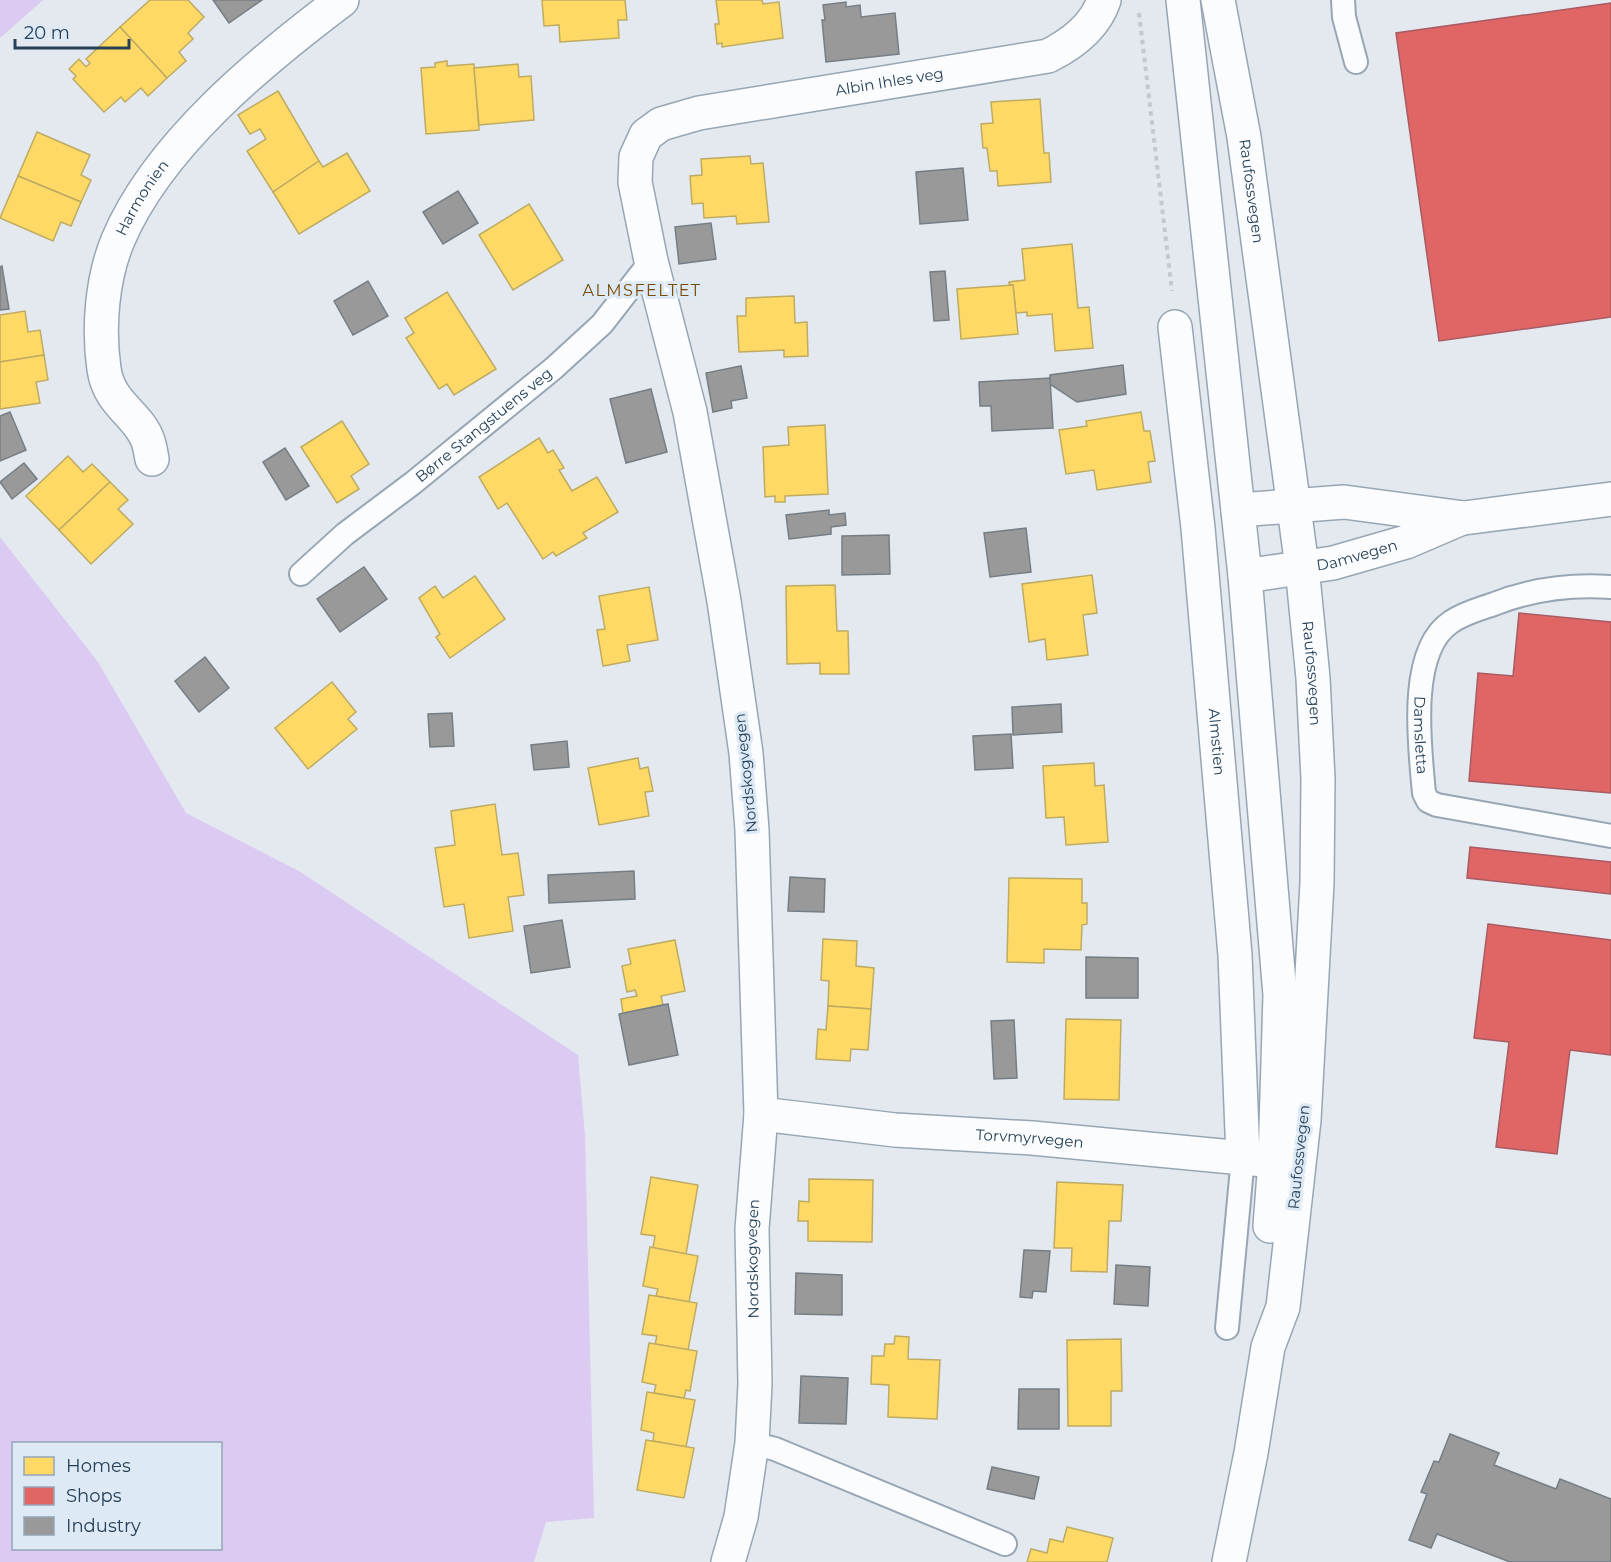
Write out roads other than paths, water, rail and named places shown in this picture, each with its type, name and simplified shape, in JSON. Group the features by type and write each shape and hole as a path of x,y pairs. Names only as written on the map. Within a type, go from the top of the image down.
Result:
{"street":[{"name":"Harmonien","path":"152,459 148,441 114,399 104,372 102,315 110,263 119,238 149,185 208,113 290,40 342,0"},
{"name":"Raufossvegen","path":"1183,0 1245,576 1280,995 1287,1163 1283,1307 1268,1347 1251,1453 1229,1562"},
{"name":"Raufossvegen","path":"1218,0 1244,137 1302,567 1313,678 1318,779 1311,1021 1287,1163"},
{"name":"Albin Ihles veg","path":"661,124 699,113 1039,58 1064,48 1093,24 1102,5"},
{"name":"Nordskogvegen","path":"661,124 646,135 636,157 635,182 651,261 690,412 724,601 746,753 753,830 761,1114 752,1229 754,1384 752,1443 741,1517 728,1562"},
{"name":"Almstien","path":"1175,327 1198,528 1234,944 1243,1157"},
{"name":"Damvegen","path":"1238,510 1344,502 1464,518 1611,499"},
{"name":"Damvegen","path":"1245,576 1333,562 1406,542 1464,518"},
{"name":"Torvmyrvegen","path":"761,1114 895,1130 1044,1139 1287,1163"}],"lane":[{"path":"1343,0 1344,17 1356,62"},
{"name":"Børre Stangstuens veg","path":"301,574 345,534 413,483 554,368 602,324 651,261"},
{"name":"Damsletta","path":"1611,587 1545,589 1519,594 1450,622 1438,634 1422,677 1419,736 1424,793 1428,801 1448,807 1611,836"},
{"path":"1227,1328 1243,1157"},
{"path":"752,1443 776,1449 1005,1544"}],"district":[{"name":"ALMSFELTET","path":"642,290"}]}
